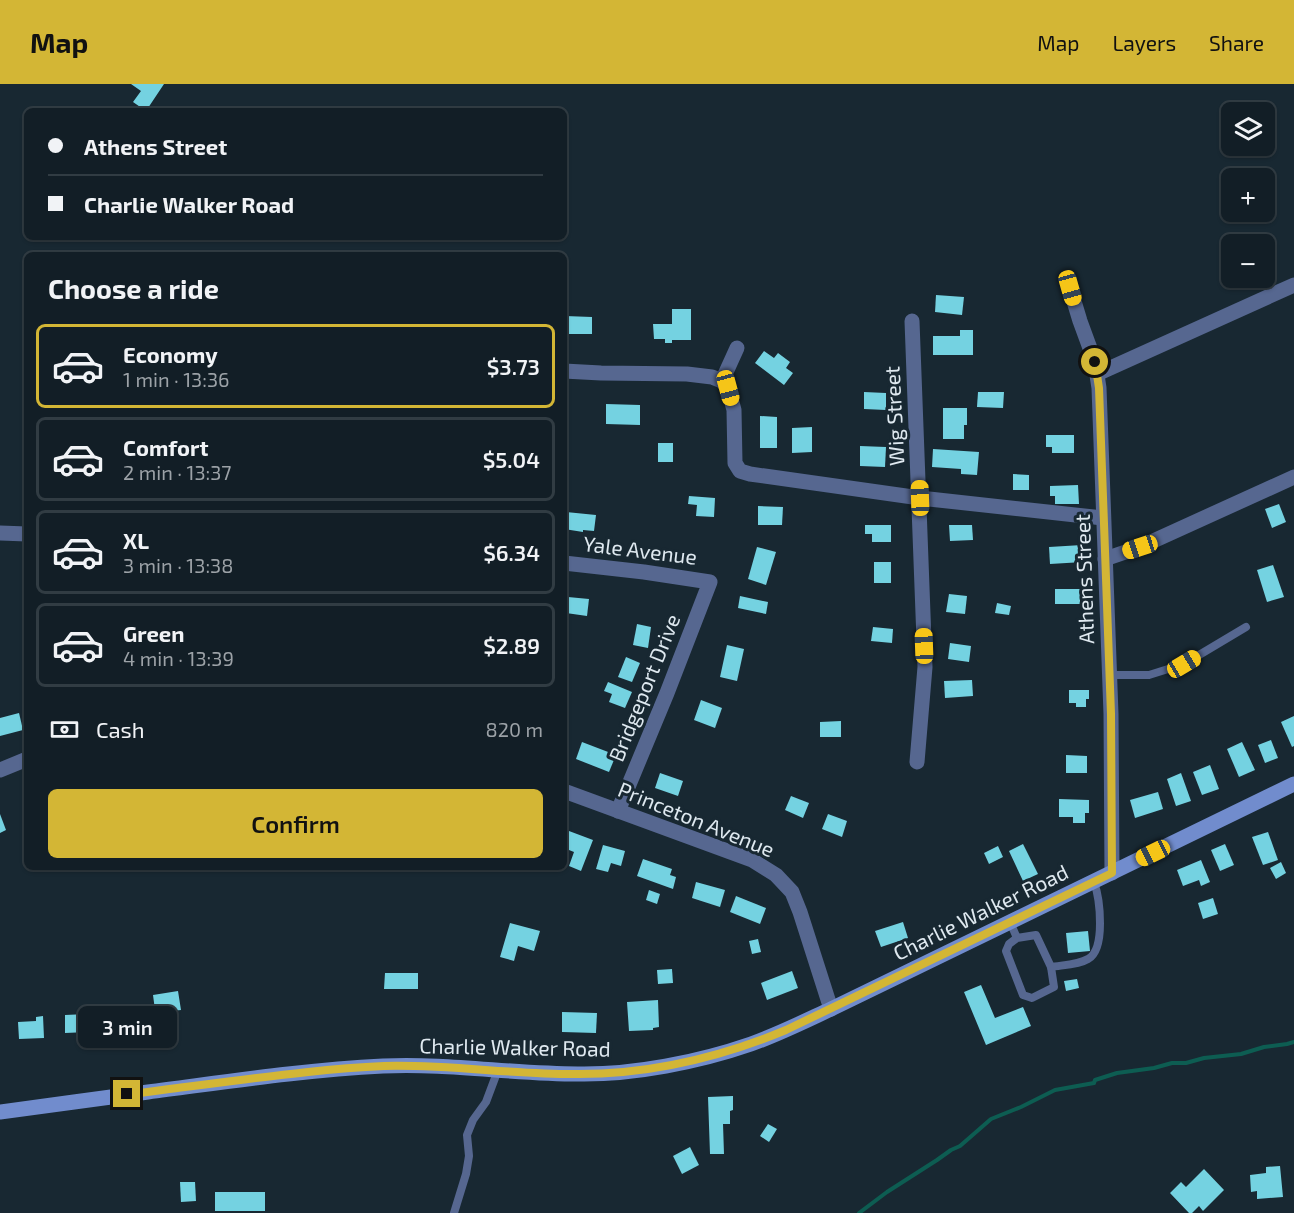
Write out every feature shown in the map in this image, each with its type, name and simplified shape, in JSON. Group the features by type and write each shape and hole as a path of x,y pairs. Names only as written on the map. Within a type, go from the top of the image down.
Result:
{"street":[{"path":"1097,374 1294,285"},
{"name":"Athens Street","path":"1070,288 1095,362 1099,388 1110,675 1112,873"},
{"name":"Wig Street","path":"912,321 925,667 917,762"},
{"path":"722,381 737,348"},
{"path":"567,371 687,374 712,377 722,381 728,388 734,410 735,463 741,471 750,474 920,498 1103,518"},
{"path":"1105,559 1140,547 1294,477"},
{"path":"0,533 24,534"},
{"name":"Yale Avenue","path":"567,563 710,582"},
{"name":"Bridgeport Drive","path":"618,811 710,582"},
{"path":"0,770 24,760"},
{"name":"Charlie Walker Road","path":"0,1112 315,1071 385,1066 580,1074 636,1070 716,1055 753,1043 831,1009 1294,784"},
{"name":"Princeton Avenue","path":"567,792 752,861 776,875 792,892 831,1009"}],"lane":[{"path":"1110,675 1149,675 1184,664 1246,627"},
{"path":"1051,967 1082,962 1091,958 1095,952 1098,944 1100,906 1094,882"},
{"path":"1010,922 1017,938"},
{"path":"1036,935 1051,967 1054,987 1032,998 1023,995 1006,951 1009,944 1017,938 1036,935"},
{"path":"454,1213 466,1174 469,1156 467,1135 473,1120 486,1102 498,1070"}],"building":[{"path":"131,84 164,84 148,108 142,108 133,102 141,91"},
{"path":"936,295 964,297 962,315 935,312"},
{"path":"672,309 691,309 691,340 672,340 672,343 665,343 665,339 654,339 653,324 672,324"},
{"path":"567,316 592,317 592,334 567,334"},
{"path":"960,330 973,330 973,355 933,355 933,336 960,336"},
{"path":"764,351 774,358 778,353 790,362 786,368 793,373 784,385 755,363"},
{"path":"864,392 886,393 886,410 864,409"},
{"path":"978,392 1004,392 1003,408 977,407"},
{"path":"606,404 640,405 640,425 606,424"},
{"path":"943,408 967,408 964,439 943,439"},
{"path":"760,416 777,417 777,448 760,448"},
{"path":"812,427 812,452 792,453 792,428"},
{"path":"1046,435 1074,435 1074,453 1052,453 1052,447 1046,447"},
{"path":"658,443 673,443 673,462 658,462"},
{"path":"860,446 886,447 885,467 860,466"},
{"path":"933,449 979,452 977,475 961,474 961,469 932,467"},
{"path":"1013,474 1029,475 1029,490 1013,490"},
{"path":"1078,485 1079,504 1055,504 1055,496 1050,496 1050,486"},
{"path":"689,496 715,498 714,517 696,516 697,505 688,504"},
{"path":"1279,504 1286,522 1272,528 1265,509"},
{"path":"758,506 783,507 782,525 758,525"},
{"path":"567,512 596,515 594,531 583,530 583,532 567,529"},
{"path":"865,525 891,525 891,542 872,542 872,534 865,534"},
{"path":"949,525 972,525 973,540 950,541"},
{"path":"1082,545 1083,562 1050,564 1049,547"},
{"path":"757,547 776,552 766,585 748,579"},
{"path":"874,562 891,562 891,583 874,583"},
{"path":"1273,565 1284,597 1267,602 1257,570"},
{"path":"1055,589 1080,589 1080,604 1055,604"},
{"path":"949,594 967,596 965,614 946,612"},
{"path":"740,596 768,602 766,614 738,608"},
{"path":"568,597 589,599 587,616 567,613"},
{"path":"997,603 1011,606 1009,615 995,613"},
{"path":"637,624 651,627 648,648 633,645"},
{"path":"873,627 893,629 892,643 871,641"},
{"path":"950,643 971,646 969,662 948,659"},
{"path":"727,645 744,649 737,681 720,677"},
{"path":"626,657 640,663 632,682 618,677"},
{"path":"972,680 973,696 945,698 944,681"},
{"path":"608,682 632,692 625,708 609,702 612,694 604,691"},
{"path":"1069,690 1089,690 1086,707 1076,707 1076,703 1069,703"},
{"path":"701,700 722,708 715,728 694,720"},
{"path":"19,713 23,730 0,736 0,718"},
{"path":"1294,716 1294,746 1292,747 1281,722"},
{"path":"841,721 841,737 820,737 820,722"},
{"path":"1271,740 1278,758 1265,763 1258,745"},
{"path":"582,742 616,755 609,772 576,759"},
{"path":"1242,742 1255,770 1239,777 1227,749"},
{"path":"1066,755 1087,756 1087,773 1066,773"},
{"path":"1210,765 1219,789 1202,795 1193,772"},
{"path":"660,773 683,781 678,796 655,788"},
{"path":"1181,773 1191,801 1176,806 1167,779"},
{"path":"1158,792 1163,809 1135,818 1130,800"},
{"path":"791,796 809,803 803,818 785,810"},
{"path":"1059,799 1089,800 1089,813 1085,813 1085,823 1073,823 1073,817 1059,817"},
{"path":"0,814 6,830 0,833"},
{"path":"828,814 847,821 842,837 822,829"},
{"path":"569,831 593,840 581,871 569,866 574,852 567,849"},
{"path":"1268,832 1278,860 1263,865 1252,837"},
{"path":"1023,844 1038,874 1023,881 1009,851"},
{"path":"1225,844 1234,865 1220,871 1211,850"},
{"path":"603,845 625,851 621,866 611,863 608,872 596,869"},
{"path":"998,846 1003,857 989,864 984,853"},
{"path":"643,859 672,869 670,875 676,877 673,889 637,876"},
{"path":"1201,860 1210,882 1201,886 1199,880 1183,886 1177,870"},
{"path":"1281,862 1286,873 1276,879 1270,868"},
{"path":"696,882 725,890 720,907 692,898"},
{"path":"649,890 660,894 657,904 646,900"},
{"path":"736,896 766,908 760,924 730,912"},
{"path":"1213,898 1218,914 1203,919 1198,903"},
{"path":"903,922 908,938 881,947 875,931"},
{"path":"510,923 540,931 534,951 518,946 514,961 500,957"},
{"path":"1088,931 1090,951 1068,953 1066,933"},
{"path":"758,939 761,952 752,954 749,941"},
{"path":"672,969 673,983 658,984 657,970"},
{"path":"792,971 798,988 767,1000 761,983"},
{"path":"385,973 418,973 418,989 384,989"},
{"path":"1077,979 1079,988 1066,991 1064,981"},
{"path":"981,985 995,1018 1023,1007 1031,1026 986,1045 964,992"},
{"path":"178,991 181,1010 172,1011 171,1007 155,1010 153,995"},
{"path":"658,1000 659,1027 653,1030 629,1031 627,1002"},
{"path":"562,1012 597,1013 596,1033 562,1032"},
{"path":"87,1014 88,1032 65,1033 65,1015"},
{"path":"43,1016 44,1038 19,1039 18,1022 36,1021 36,1017"},
{"path":"733,1096 730,1124 723,1124 724,1154 710,1154 708,1097"},
{"path":"768,1124 777,1129 769,1142 760,1136"},
{"path":"690,1147 699,1165 682,1174 673,1156"},
{"path":"1280,1166 1283,1197 1257,1199 1257,1191 1251,1192 1250,1175 1266,1173 1266,1167"},
{"path":"1204,1169 1224,1190 1203,1211 1199,1206 1189,1213 1170,1193 1181,1182 1186,1187"},
{"path":"180,1182 195,1182 196,1201 181,1202"},
{"path":"215,1192 265,1192 265,1211 215,1211"}],"waterway":[{"path":"859,1213 887,1192 960,1146 991,1119 1055,1090 1094,1083 1095,1080 1117,1073 1241,1054 1294,1042"}],"route":[{"path":"127,1094 315,1071 385,1066 580,1074 636,1070 716,1055 786,1030 1112,873 1111,714 1099,388 1095,362"}]}
